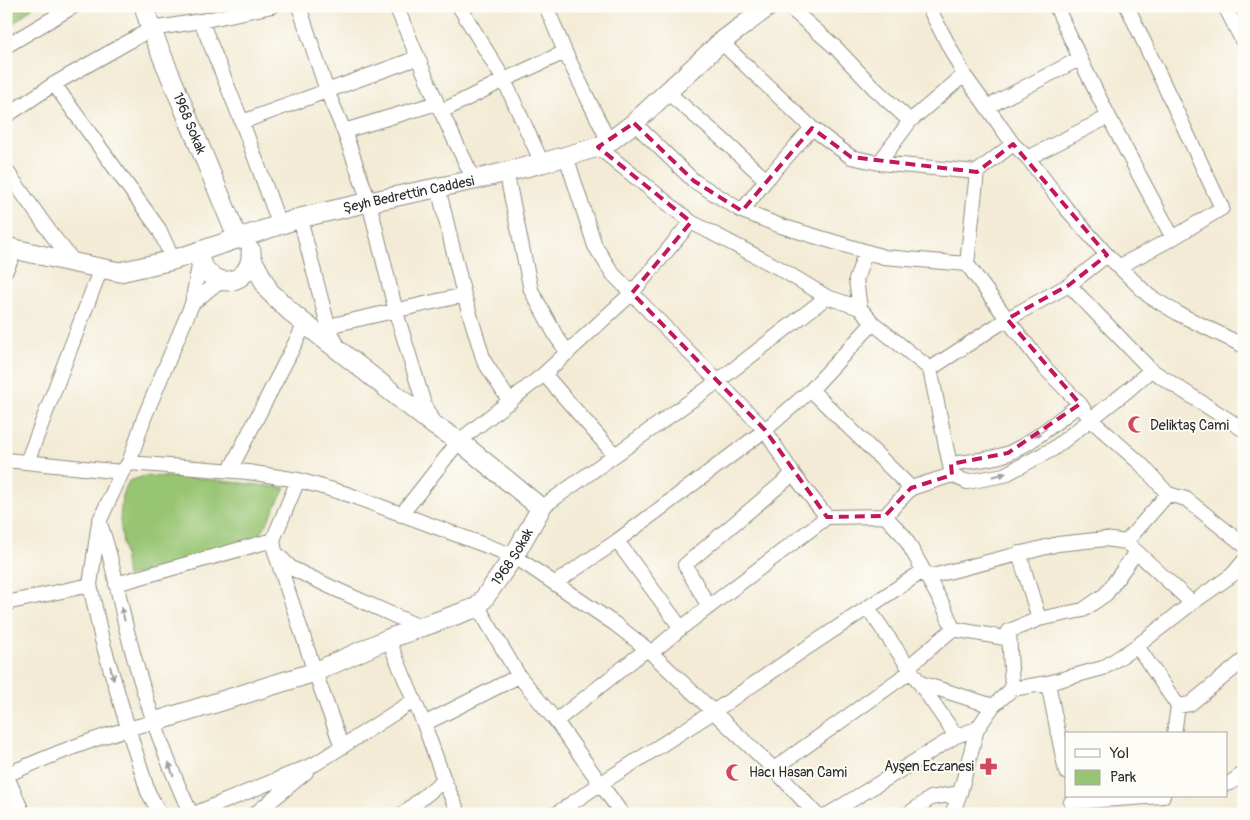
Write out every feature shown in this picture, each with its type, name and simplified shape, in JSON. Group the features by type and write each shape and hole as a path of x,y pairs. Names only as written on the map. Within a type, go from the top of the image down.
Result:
{"street":[{"path":"6,46 74,6"},
{"name":"1968 Sokak","path":"144,6 150,29 252,259 269,291"},
{"path":"6,116 54,84 150,29 272,6"},
{"path":"299,6 327,91 344,130 369,202 396,312 424,404 435,426"},
{"path":"396,6 417,58 474,180"},
{"path":"459,6 504,80 542,163"},
{"path":"546,6 603,144 691,222 778,268 827,298 860,308 873,323 930,369 952,469 967,482 1004,475 1053,449 1127,392 1150,370"},
{"name":"Şeyh Bedrettin Caddesi","path":"11,248 120,272 173,260 198,257 243,238 300,218 474,180 566,156 603,144 634,123 721,42 769,6"},
{"path":"788,6 835,48 910,121"},
{"path":"1056,6 1079,59 1108,117 1174,238"},
{"path":"1120,266 1174,238 1222,208 1127,6"},
{"path":"1225,6 1244,44"},
{"path":"932,8 964,75 1013,144 1028,158 1107,255 1149,296 1179,314 1244,346"},
{"path":"201,20 242,122 280,226"},
{"path":"721,42 812,128 851,158 879,163 977,172 1013,144"},
{"path":"344,130 440,107 565,52"},
{"path":"242,122 417,58"},
{"path":"987,107 1079,59"},
{"path":"879,163 910,121 964,75"},
{"path":"54,84 159,229 173,260"},
{"path":"667,92 766,180"},
{"path":"1028,158 1108,117"},
{"path":"634,123 694,181 742,211 781,226 884,258 968,264"},
{"path":"742,211 766,180 812,128"},
{"path":"566,156 595,246 613,274 765,430 793,474 827,517"},
{"path":"6,170 52,235 75,263"},
{"path":"506,171 531,290 556,336 568,353"},
{"path":"977,172 968,264 1007,319 1046,368 1080,404 1090,419 1141,464 1168,494 1186,499 1224,527 1244,545"},
{"path":"438,187 464,296 484,360 510,402"},
{"path":"300,218 328,326 340,352"},
{"path":"402,515 459,440 544,374 632,293 691,222"},
{"path":"6,270 11,248"},
{"path":"860,308 856,280 865,253"},
{"path":"930,369 1007,319 1069,285 1107,255"},
{"path":"198,257 210,275 229,281 254,285 269,291 305,324 340,352 435,426 459,440 541,508 717,382 827,298"},
{"path":"160,814 148,792 128,728 102,640 90,585 99,522 125,468 192,304 198,257"},
{"path":"192,304 212,287 243,275 249,268 252,259"},
{"path":"27,462 101,268"},
{"path":"1069,285 1150,370 1244,430"},
{"path":"328,326 464,296"},
{"path":"555,582 617,541 765,430 811,390 873,323"},
{"path":"230,470 305,324"},
{"path":"544,374 614,454"},
{"path":"811,390 911,488"},
{"path":"556,720 827,517 885,516 911,488 952,469 1008,453 1039,434 1080,404"},
{"path":"6,460 125,468 230,470 298,480 347,494 514,556 615,624 649,651 774,768 816,814"},
{"path":"709,607 685,565 793,474"},
{"path":"298,480 274,546 315,672 342,747"},
{"path":"953,629 1005,638 1009,631 1039,619 1083,610 1091,605 1106,594 1131,547 1168,494"},
{"name":"1968 Sokak","path":"478,607 514,556 541,508"},
{"path":"885,516 904,536 944,607 953,629"},
{"path":"99,522 109,549 140,680 175,780 192,814 318,762"},
{"path":"556,814 868,608 925,574 1058,544 1105,539 1131,547 1192,603"},
{"path":"617,541 680,628"},
{"path":"116,584 274,546"},
{"path":"274,546 291,568 422,628"},
{"path":"1019,553 1039,619"},
{"path":"952,814 977,729 993,706 1012,689 1048,683 1103,668 1137,646 1192,603 1232,575 1244,561"},
{"path":"6,603 90,585"},
{"path":"23,814 6,775 54,754 128,728 154,722 315,672 388,639 478,607 519,676 556,720 622,814"},
{"path":"868,608 956,736"},
{"path":"774,768 910,669 953,629"},
{"path":"1009,631 1012,689"},
{"path":"388,639 459,814"},
{"path":"1137,646 1178,706 1174,732"},
{"path":"1178,706 1190,704 1244,660"},
{"path":"424,724 519,676"},
{"path":"920,683 993,706"},
{"path":"1048,683 1065,767"},
{"path":"255,814 318,762 413,701"},
{"path":"829,814 956,736 977,729"},
{"path":"1228,784 1244,773"},
{"path":"403,814 444,780"},
{"path":"908,814 931,798 960,792"},
{"path":"1071,804 1140,798"}],"highlighted area":[{"path":"634,123 694,181 742,211 812,128 851,157 977,172 1013,144 1107,255 1069,285 1007,319 1080,404 1008,453 951,464 952,475 911,488 885,516 827,517 765,430 632,293 691,222 598,147"}],"green space":[{"path":"6,6 34,6 6,30"},
{"path":"145,476 197,478 285,488 259,538 127,577 120,520 122,495 129,481"}],"place":[{"name":"Deliktaş Cami","path":"1136,425"},
{"name":"Ayşen Eczanesi","path":"988,766"},
{"name":"Hacı Hasan Cami","path":"735,772"}]}
